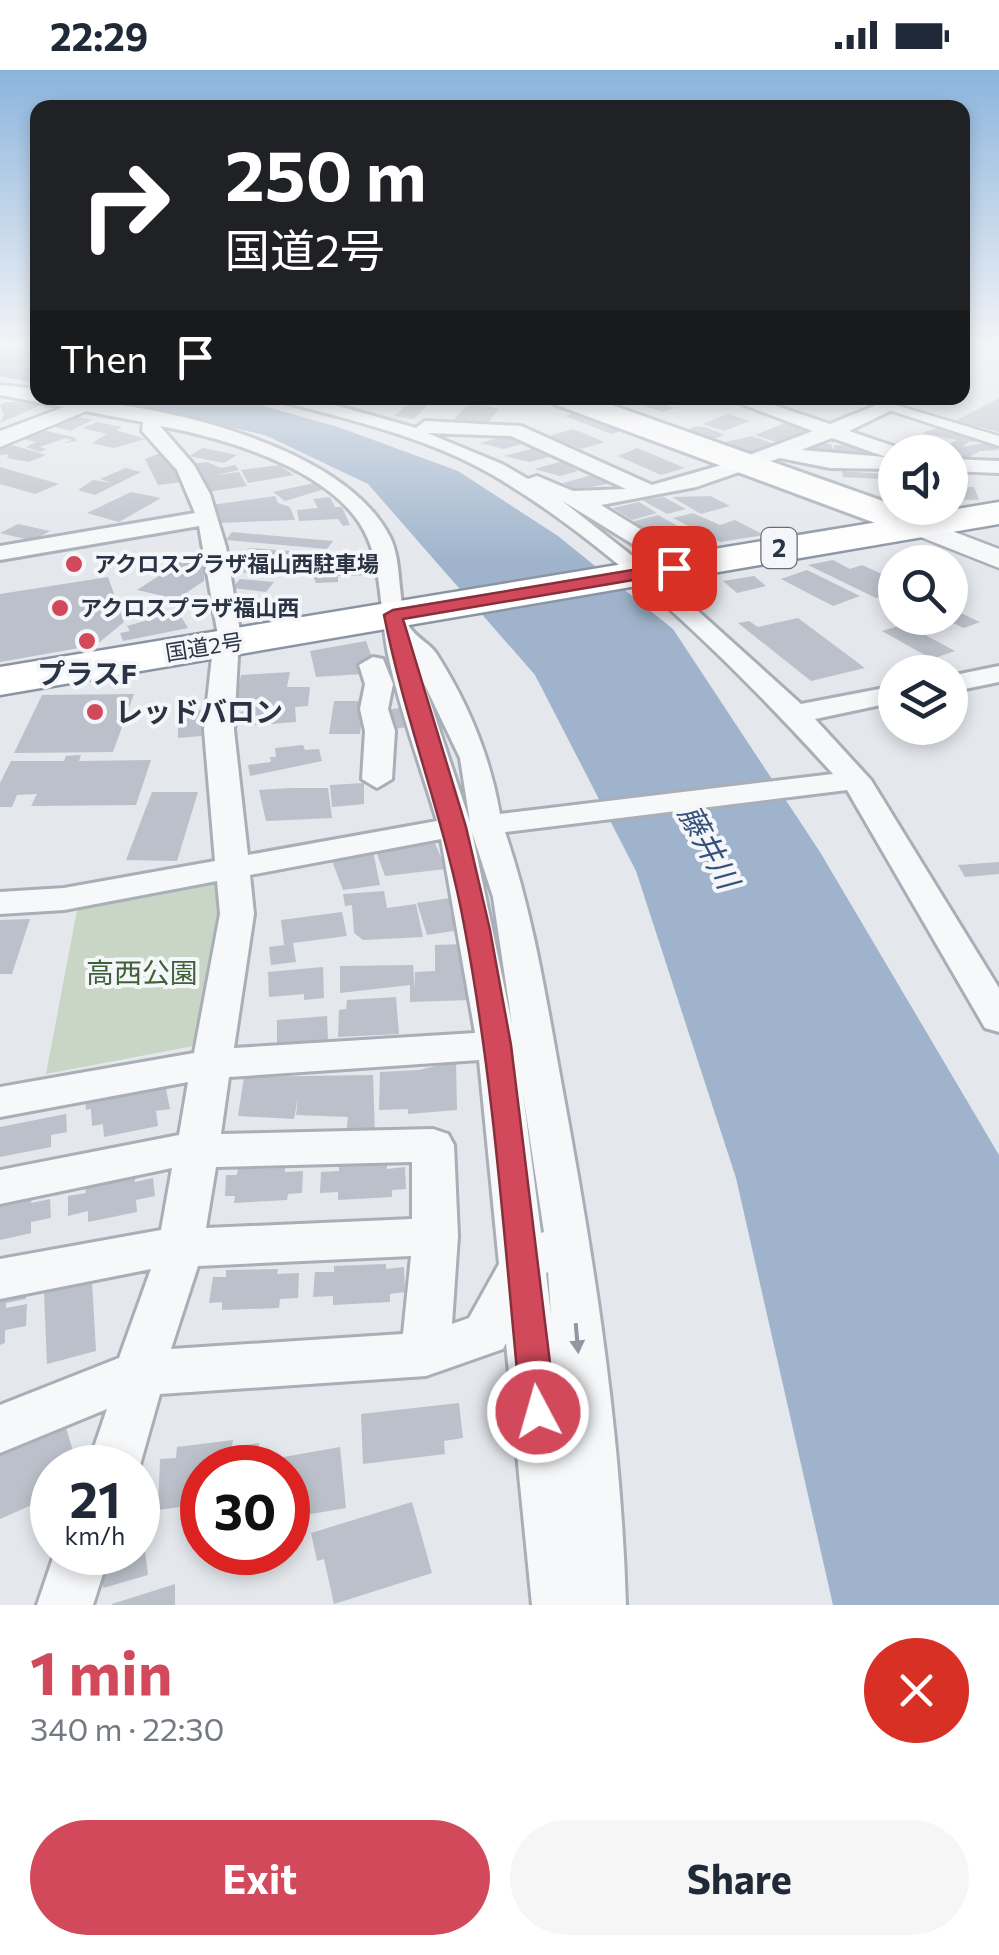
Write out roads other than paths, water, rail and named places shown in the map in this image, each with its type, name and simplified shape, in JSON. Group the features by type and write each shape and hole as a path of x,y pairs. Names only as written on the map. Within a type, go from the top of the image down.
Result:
{"highway":[{"name":"国道2号","path":"0,681 403,619 651,563 999,512"}],"main road":[{"path":"614,417 918,526"}],"street":[{"path":"0,440 60,417"},
{"path":"151,417 247,442 300,465 350,497 380,539 403,619 475,758 470,826 560,1605"},
{"path":"362,417 398,426 507,476 651,563"},
{"path":"792,417 878,447"},
{"path":"507,476 525,476 571,497 649,492 779,452 866,417"},
{"path":"921,417 999,441"},
{"path":"122,1445 130,1422 138,1373 180,1251 237,914 219,730 226,644 212,530 192,472 177,449 149,427 156,418"},
{"path":"398,426 514,430 649,492"},
{"path":"779,452 830,462 878,463"},
{"path":"968,466 999,467"},
{"path":"583,497 582,502 651,563 856,780 999,1019"},
{"path":"0,553 206,518"},
{"path":"918,526 999,559"},
{"path":"376,779 380,731 374,709 403,619"},
{"path":"968,680 999,674"},
{"path":"387,676 510,897 568,1241 597,1544 598,1605"},
{"path":"795,714 878,697"},
{"path":"0,902 64,899 470,826 856,780"},
{"path":"0,1102 211,1064 498,1045"},
{"path":"0,1187 168,1152 433,1146 434,1236 426,1354"},
{"path":"0,1279 145,1250 434,1236"},
{"path":"0,1428 138,1373 426,1354 486,1334 523,1263 568,1241"},
{"path":"65,1605 75,1575"}],"water":[{"name":"藤井川","path":"184,417 301,417 338,427 458,471 558,536 673,629 820,852 999,1155 999,1605 833,1605 736,1178 636,871 535,675 368,484 265,435"}],"place":[{"name":"アクロスプラザ福山西駐車場","path":"74,564"},
{"name":"アクロスプラザ福山西","path":"60,608"},
{"name":"プラスF","path":"87,641"},
{"name":"レッドバロン","path":"95,712"}],"park label":[{"name":"高西公園","path":"142,973"}]}
